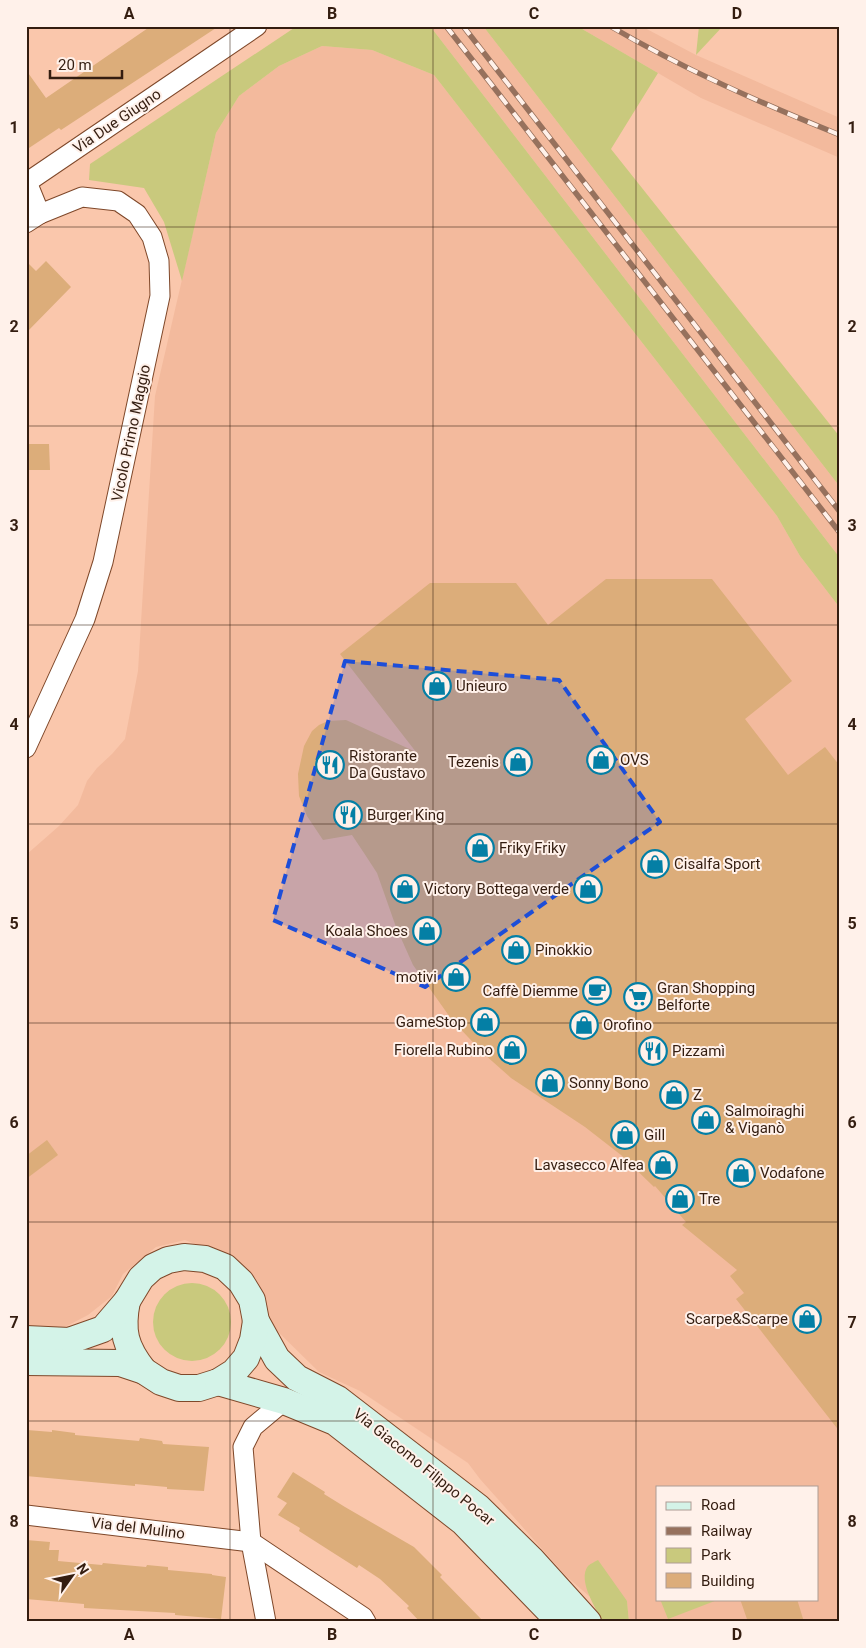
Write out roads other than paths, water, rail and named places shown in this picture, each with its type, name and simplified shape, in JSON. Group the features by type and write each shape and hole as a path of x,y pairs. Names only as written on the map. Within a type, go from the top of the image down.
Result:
{"main road":[{"name":"Via Giacomo Filippo Pocar","path":"26,1340 69,1341 103,1329 127,1301 141,1278 153,1267 168,1260 184,1257 206,1259 225,1267 241,1282 252,1300 256,1322 277,1359 297,1378 338,1399 478,1507 531,1559 588,1622"},
{"name":"Via Giacomo Filippo Pocar","path":"127,1301 123,1320 125,1338 132,1356 144,1371"},
{"name":"Via Giacomo Filippo Pocar","path":"26,1362 120,1363 144,1371 161,1382 180,1388 200,1388 218,1382 234,1372 246,1358 253,1340 256,1322"},
{"name":"Via Giacomo Filippo Pocar","path":"218,1382 284,1401 335,1422 463,1522 560,1622"}],"street":[{"name":"Via Due Giugno","path":"27,183 257,26"},
{"name":"Vicolo Primo Maggio","path":"26,748 84,618 103,562 160,296 159,261 152,237 137,214 118,201 82,197 33,219 27,183"},
{"path":"266,1622 250,1542 243,1448 253,1427 284,1401"},
{"name":"Via del Mulino","path":"26,1515 250,1542 363,1618 366,1622"}],"railway":[{"path":"446,26 840,533"},
{"path":"463,26 840,512"},
{"path":"610,26 666,57 723,85 840,135"}],"place":[{"name":"Unieuro","path":"437,686"},
{"name":"OVS","path":"601,760"},
{"name":"Tezenis","path":"518,762"},
{"name":"Ristorante Da Gustavo","path":"330,765"},
{"name":"Burger King","path":"348,815"},
{"name":"Friky Friky","path":"480,848"},
{"name":"Cisalfa Sport","path":"655,864"},
{"name":"Victory","path":"405,889"},
{"name":"Bottega verde","path":"588,889"},
{"name":"Koala Shoes","path":"427,931"},
{"name":"Pinokkio","path":"516,950"},
{"name":"motivi","path":"456,977"},
{"name":"Caffè Diemme","path":"597,991"},
{"name":"Gran Shopping Belforte","path":"638,997"},
{"name":"GameStop","path":"485,1022"},
{"name":"Orofino","path":"584,1025"},
{"name":"Fiorella Rubino","path":"512,1050"},
{"name":"Pizzamì","path":"653,1051"},
{"name":"Sonny Bono","path":"550,1083"},
{"name":"Z","path":"674,1095"},
{"name":"Salmoiraghi & Viganò","path":"706,1120"},
{"name":"Gill","path":"625,1135"},
{"name":"Lavasecco Alfea","path":"663,1165"},
{"name":"Vodafone","path":"741,1173"},
{"name":"Tre","path":"680,1199"},
{"name":"Scarpe&Scarpe","path":"807,1319"}]}
